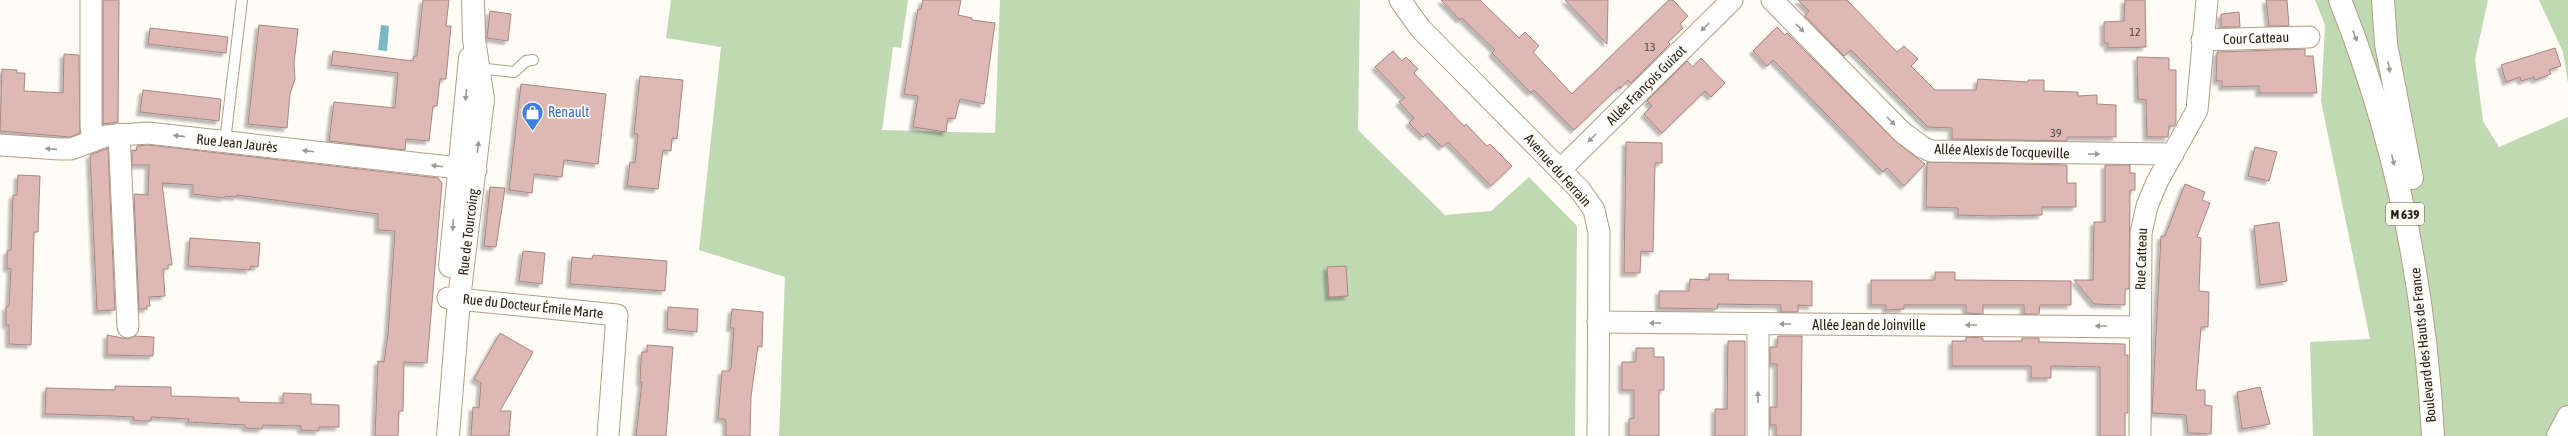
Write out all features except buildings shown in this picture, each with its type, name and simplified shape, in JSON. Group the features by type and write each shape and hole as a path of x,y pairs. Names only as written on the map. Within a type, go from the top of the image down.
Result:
{"main road":[{"name":"Rue de Tourcoing","path":"433,436 453,298 467,169 474,68 473,0"},
{"name":"Boulevard des Hauts de France","path":"2340,0 2382,118 2407,222 2423,316 2433,436"},
{"name":"Boulevard des Hauts de France","path":"2383,0 2389,65 2420,217 2438,321 2446,436"},
{"name":"Rue de Tourcoing","path":"448,436 453,298"},
{"path":"2558,436 2568,417"}],"street":[{"path":"91,0 91,125 93,141"},
{"name":"Avenue du Ferrain","path":"1400,0 1420,28 1588,200 1598,220 1598,436"},
{"name":"Allée François Guizot","path":"1560,170 1732,0"},
{"name":"Allée Alexis de Tocqueville","path":"1772,0 1902,132 1922,147 1931,151 2173,154"},
{"name":"Rue Catteau","path":"2140,436 2139,249 2142,222 2157,182 2197,110 2200,98 2202,40 2207,0"},
{"name":"Cour Catteau","path":"2202,40 2309,37"},
{"name":"Rue Jean Jaurès","path":"0,145 60,149 71,148 119,134 148,133 467,169"},
{"path":"119,134 128,327"},
{"name":"Rue du Docteur Émile Marte","path":"453,298 617,315 608,436"},
{"name":"Allée Jean de Joinville","path":"1598,322 2140,327"},
{"path":"1758,324 1758,436"}],"lane":[{"path":"225,141 242,0"},
{"path":"474,68 514,72 526,61 533,60"}],"green space":[{"path":"671,0 908,0 901,48 893,47 882,130 995,133 1000,0 1360,0 1358,130 1445,215 1491,211 1529,177 1577,226 1575,436 779,436 785,277 699,250 721,47 666,38"},
{"path":"2315,0 2488,0 2475,59 2483,121 2499,147 2568,117 2568,436 2313,436 2310,342 2370,339 2321,101 2325,25"},
{"path":"2539,0 2568,0 2568,83 2563,52"}],"water":[{"path":"381,25 389,26 387,51 378,50"}],"place":[{"name":"Renault","path":"533,132"}]}
